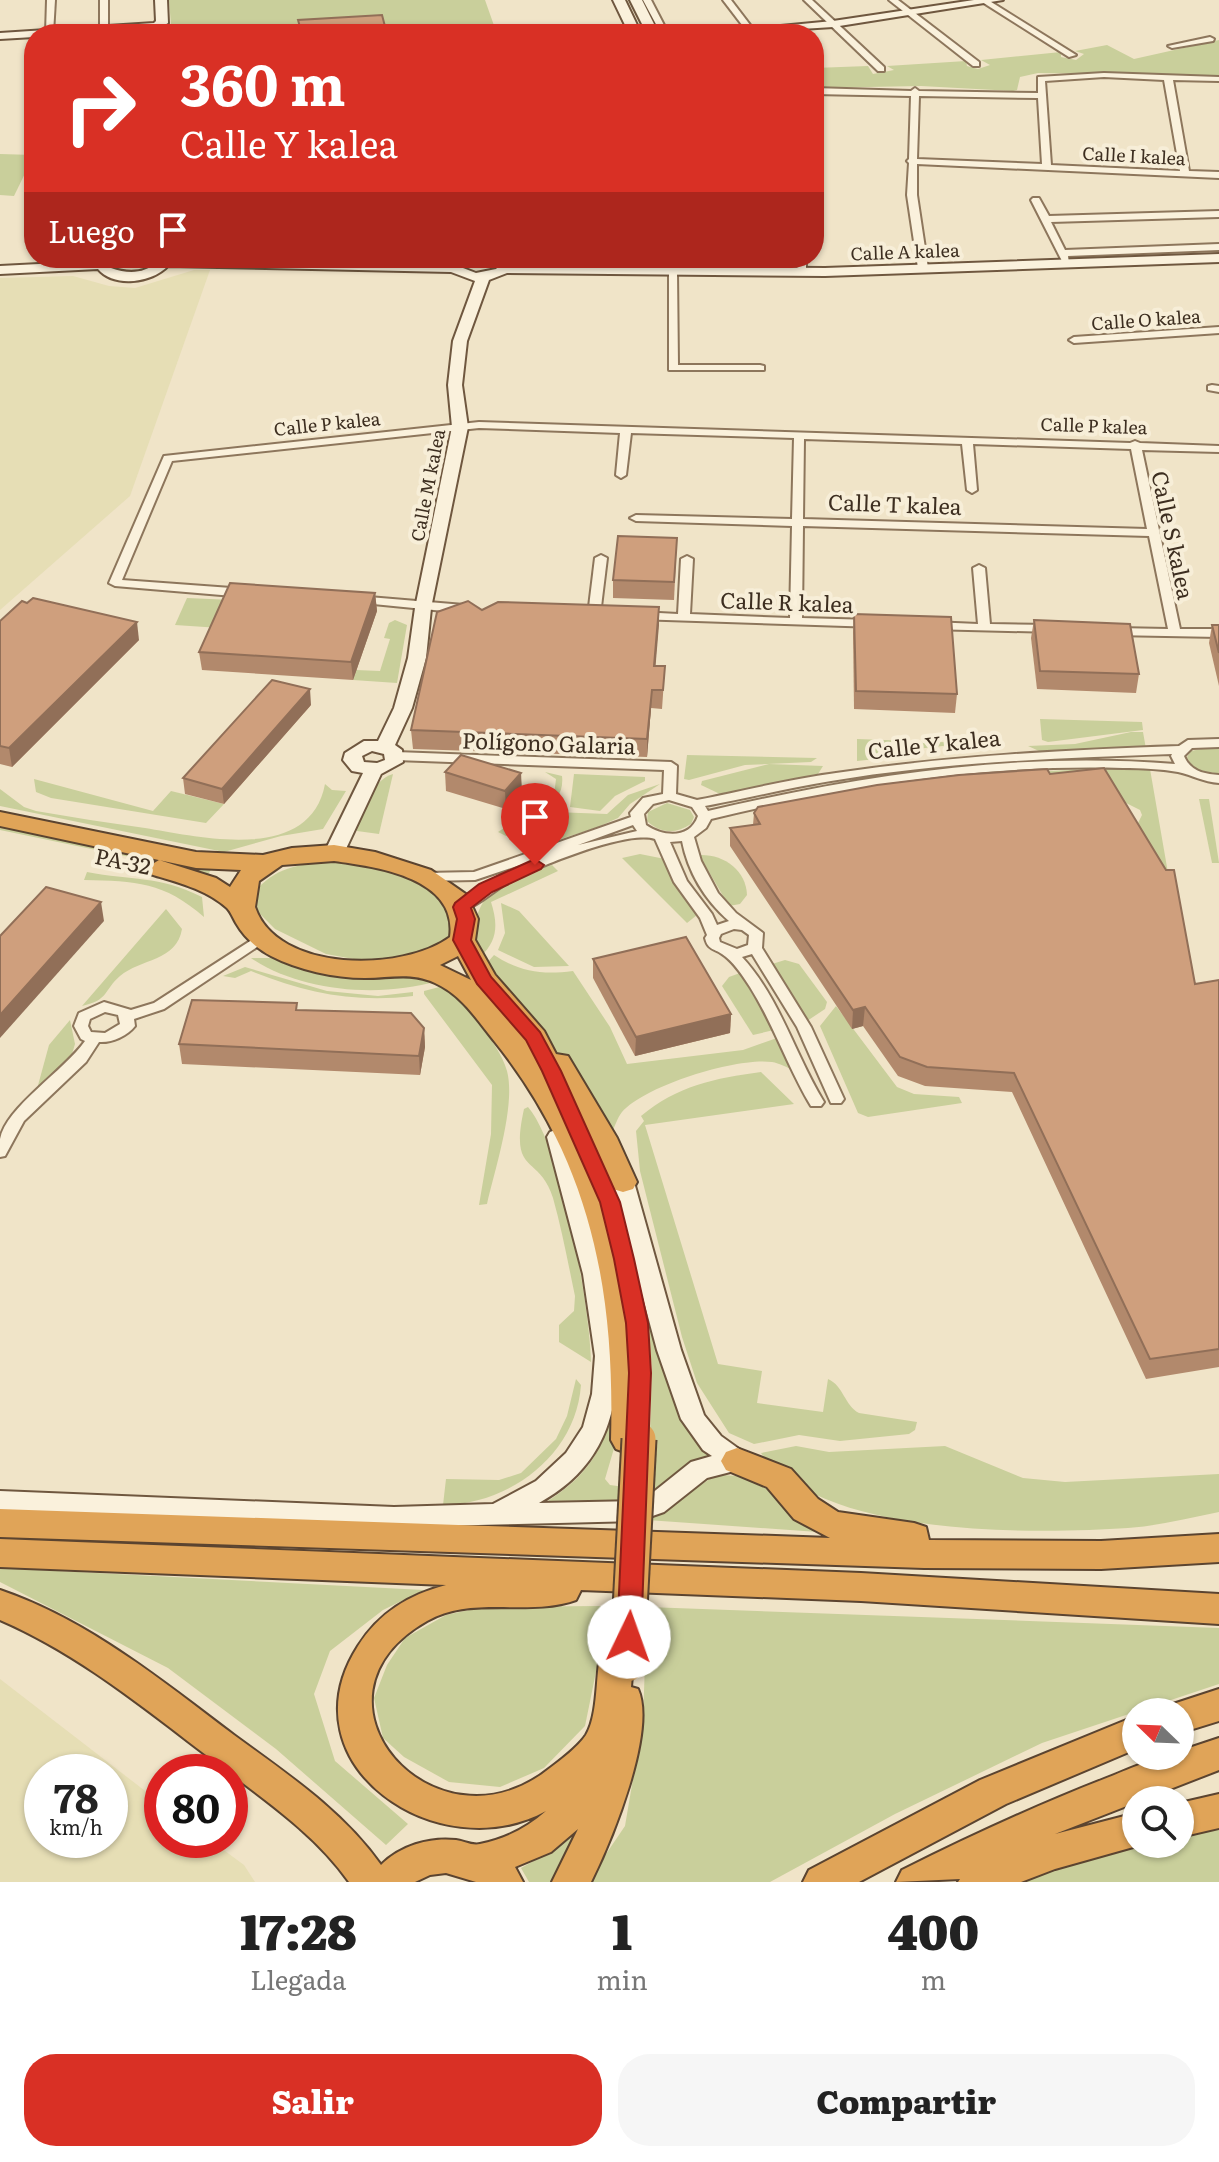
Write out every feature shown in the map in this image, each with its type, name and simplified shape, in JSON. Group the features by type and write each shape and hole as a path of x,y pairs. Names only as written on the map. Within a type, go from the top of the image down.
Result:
{"highway":[{"name":"PA-32","path":"0,819 196,860 266,863"},
{"name":"PA-32","path":"0,835 187,876 239,904 243,917 261,938"},
{"path":"239,904 240,889 266,863 302,855 334,853 395,864 425,877 462,907 466,919 462,940 484,980 562,1067 603,1138 623,1182"},
{"path":"261,938 310,960 364,969 415,966 444,954 462,940"},
{"path":"415,966 465,988 515,1046 556,1105 577,1149 613,1258 626,1341 633,1440"},
{"path":"534,1037 587,1144 610,1202 637,1323 621,1664 622,1748 594,1840 571,1882"},
{"path":"737,1461 779,1478 806,1509 848,1530 996,1542 1140,1542 1176,1552"},
{"path":"0,1523 578,1545 975,1555 1107,1556 1219,1548"},
{"path":"0,1553 861,1587 1219,1609"},
{"path":"602,1743 545,1794 513,1808 481,1814 458,1812 408,1795 374,1764 361,1747 354,1725 353,1695 361,1668 395,1624 420,1608 459,1594 571,1589 861,1587"},
{"path":"0,1604 33,1617 87,1647 201,1730 310,1813 354,1854 371,1882"},
{"path":"389,1882 412,1863 435,1856 458,1856 492,1872 539,1839 569,1811 594,1769 621,1664"},
{"path":"1194,1713 1219,1705"},
{"path":"822,1882 993,1792 1122,1738"},
{"path":"915,1882 1022,1829 1158,1774 1219,1754"},
{"path":"1194,1817 1219,1811"},
{"path":"977,1882 1053,1852 1122,1834"}],"street":[{"path":"50,24 51,0"},
{"path":"104,0 104,24"},
{"path":"161,0 161,24"},
{"path":"619,0 631,24"},
{"path":"636,0 648,24"},
{"path":"647,0 659,24"},
{"path":"727,0 745,24"},
{"path":"808,0 881,69"},
{"path":"893,0 976,64"},
{"path":"824,25 989,1 1072,55"},
{"path":"0,36 24,35"},
{"path":"1172,46 1210,39"},
{"path":"1047,167 1041,79 1104,75 1219,79"},
{"path":"1168,77 1185,174"},
{"path":"824,91 1040,96"},
{"path":"915,91 912,195 923,268"},
{"name":"Calle I kalea","path":"911,161 1219,175"},
{"path":"1036,200 1064,258"},
{"path":"1045,219 1219,214"},
{"name":"Calle A kalea","path":"824,265 923,268 1219,247"},
{"name":"Calle A kalea","path":"1064,258 1219,258"},
{"path":"0,270 26,268"},
{"path":"106,268 106,271 127,277 159,268"},
{"path":"455,268 467,277 483,278 496,268"},
{"name":"Calle A kalea","path":"654,268 672,272 737,268"},
{"path":"672,272 673,368 760,368"},
{"name":"Calle M kalea","path":"390,751 417,658 423,608 460,427 455,385 460,341 483,278"},
{"name":"Calle O kalea","path":"1074,340 1219,330"},
{"name":"Calle P kalea","path":"257,593 115,583 168,458 460,427 626,429 1219,449"},
{"path":"621,475 626,429"},
{"path":"796,622 799,435"},
{"path":"967,440 972,490"},
{"name":"Calle S kalea","path":"1135,444 1175,633"},
{"name":"Calle T kalea","path":"636,518 1154,533"},
{"path":"594,615 601,558"},
{"path":"684,618 687,559"},
{"path":"979,568 984,627"},
{"path":"336,599 423,608 485,610"},
{"path":"578,614 609,615"},
{"name":"Calle R kalea","path":"624,616 890,625"},
{"path":"921,625 1064,630"},
{"path":"1095,631 1219,633"},
{"name":"Calle Y kalea","path":"701,810 832,777 916,766 1023,756 1179,750 1196,742 1219,743"},
{"path":"364,746 390,751 391,765 374,770 358,767 352,757 364,746"},
{"path":"1179,750 1179,762 1184,769"},
{"name":"Polígono Galaria","path":"390,751 671,766 669,796"},
{"name":"Calle Y kalea","path":"701,810 833,788 985,770 1091,764 1184,769 1218,783"},
{"path":"334,853 374,770"},
{"path":"462,907 485,888 535,865 646,833 661,837 687,835 701,827 701,810 669,796 641,806 636,820"},
{"path":"636,820 646,833"},
{"path":"425,877 475,876 636,820"},
{"path":"687,835 702,880 725,912 759,938 755,948 730,953"},
{"path":"661,837 681,882 707,917 714,945 730,953 745,968 784,1033 816,1102"},
{"path":"713,934 726,925 746,926"},
{"path":"129,1016 128,1026 119,1034 94,1039 86,1036 81,1026 90,1012 112,1007 129,1016 159,1006 261,938"},
{"path":"755,948 804,1027 836,1099"},
{"path":"0,1152 18,1118 81,1058 94,1039"},
{"path":"493,1514 546,1488 576,1464 593,1433 606,1382 604,1320 589,1248 563,1150 533,1073"},
{"path":"623,1182 669,1350 693,1419 712,1443 737,1461"},
{"path":"0,1501 394,1517 638,1511 655,1505 700,1469 737,1461"}],"shaded area":[{"path":"194,270 210,270 130,496 0,610 0,278 73,276 109,286 135,288"},
{"path":"0,1679 97,1754 24,1754 24,1858 128,1858 128,1778 144,1790 144,1858 234,1858 244,1865 255,1882 0,1882"}],"green space":[{"path":"169,0 485,0 493,24 171,24"},
{"path":"1219,40 1219,76 1038,73 1020,77 1017,90 1013,91 921,86 824,88 824,68 868,66 873,74 894,70 887,66 966,61 967,66 978,69 990,65 981,60 1061,52 1061,57 1076,60 1084,54 1075,51 1107,45 1134,59"},
{"path":"0,154 24,155 24,176 14,196 0,195"},
{"path":"187,598 232,600 220,628 175,625"},
{"path":"395,620 407,625 397,683 353,680 356,670 380,671 390,639 384,638 389,623"},
{"path":"1040,719 1142,722 1143,730 1048,742 1042,740"},
{"path":"1143,732 1146,749 1039,751 1028,746 1075,744"},
{"path":"857,739 994,744 994,747 954,750 951,745 874,754 876,759 857,761"},
{"path":"1211,747 1219,749 1219,773 1196,768 1187,757 1191,751"},
{"path":"687,755 817,758 811,762 745,765 689,780 684,779"},
{"path":"769,764 823,766 818,774 720,794 701,785 702,781"},
{"path":"1150,769 1168,873 1162,873 1136,827 1142,815 1140,810 1120,800 993,774"},
{"path":"545,772 562,776 562,787 552,805 506,836 498,832 554,795 556,779"},
{"path":"393,774 379,834 357,831 360,814 373,789"},
{"path":"574,774 645,777 645,781 615,796 600,811 570,807"},
{"path":"34,779 153,811 171,791 224,804 206,823 51,798 36,792"},
{"path":"325,784 332,790 346,791 323,829 281,836 224,852 0,806 0,789 24,807 36,811 194,836 250,839 276,835 298,826 315,809"},
{"path":"660,784 630,804 618,818 598,827 558,840 529,834 527,830 554,812 607,814 628,795"},
{"path":"1199,799 1209,799 1219,863 1212,863"},
{"path":"667,803 690,810 694,817 691,824 669,831 647,821 648,812"},
{"path":"0,825 212,868 207,876 183,868 0,830"},
{"path":"640,854 665,859 675,884 697,915 687,923 622,858"},
{"path":"699,855 717,857 738,871 747,895 740,904 729,906"},
{"path":"331,862 382,870 414,881 441,900 452,914 451,932 443,944 390,961 359,960 326,954 275,929 258,912 254,893 270,877 288,868"},
{"path":"552,865 558,871 491,902 495,932 490,945 480,957 477,919 490,894 517,877"},
{"path":"87,872 158,882 186,890 202,897 204,917 162,890 119,881 84,880"},
{"path":"501,903 519,911 569,966 534,967 498,950 505,933"},
{"path":"166,909 182,929 173,947 157,958 128,970 101,998 82,1006"},
{"path":"494,955 532,971 573,971 610,1027 627,1064 743,1050 777,1038 795,1071 775,1063 756,1062 693,1075 634,1102 620,1114 611,1134 530,1015 486,964"},
{"path":"251,958 283,958 437,981 391,989 341,989 293,978"},
{"path":"785,960 799,964 827,1002 825,1009 807,1021 772,964"},
{"path":"245,967 327,991 378,996 413,992 413,996 371,998 330,994 251,971 235,978 223,976"},
{"path":"740,973 774,1030 753,1035 722,986 729,977"},
{"path":"447,985 490,1038 507,1071 507,1119 487,1204 479,1205 491,1134 492,1085 424,994 424,991"},
{"path":"836,1006 897,1087 914,1094 959,1097 962,1103 868,1117 858,1113 820,1026"},
{"path":"70,1020 75,1044 72,1054 37,1089 49,1045"},
{"path":"761,1072 794,1104 645,1125 718,1364 762,1371 757,1403 823,1412 828,1379 859,1413 917,1422 915,1430 909,1434 840,1441 799,1435 754,1444 729,1433 697,1383 682,1337 640,1171 636,1131 644,1121 641,1116 668,1097 697,1085"},
{"path":"528,1107 540,1127 563,1191 580,1268 591,1362 559,1342 559,1325 574,1311 575,1296 553,1198 547,1184 523,1155 520,1145 524,1109"},
{"path":"644,1297 721,1457 649,1500 548,1501 582,1473 601,1443 611,1408 616,1365 615,1445 605,1479 610,1485 633,1487 654,1479 650,1431 652,1368"},
{"path":"576,1379 581,1385 567,1433 535,1471 492,1496 443,1505 446,1479 499,1480 521,1473 556,1439 567,1416"},
{"path":"796,1446 829,1452 945,1446 1023,1478 1065,1482 1219,1474 1219,1512 1151,1526 1087,1530 1039,1531 932,1525 879,1516 831,1501 791,1481 761,1453"},
{"path":"716,1475 751,1479 763,1485 818,1532 647,1520"},
{"path":"0,1568 424,1590 383,1610 330,1651 314,1694 335,1761 408,1824 386,1845 276,1749 168,1668 0,1582"},
{"path":"601,1606 598,1662 585,1726 544,1768 500,1787 449,1782 404,1757 383,1738 374,1698 387,1665 405,1638 446,1615 483,1607"},
{"path":"647,1607 1219,1628 1219,1684 1177,1698 1122,1698 1122,1716 1042,1743 895,1814 770,1882 587,1882 625,1826 643,1720"},
{"path":"588,1809 553,1882 529,1882 521,1868 552,1851"},
{"path":"1219,1827 1219,1882 1017,1882 1122,1845 1122,1858 1194,1858 1194,1831"}],"building":[{"path":"382,15 384,24 299,24 298,20"},
{"path":"618,536 677,538 674,582 613,580"},
{"path":"230,583 375,593 351,662 199,652"},
{"path":"33,598 137,622 9,748 0,746 0,621 22,601 27,603"},
{"path":"468,601 482,610 498,602 659,607 654,666 665,666 663,690 652,690 647,739 411,730 437,612"},
{"path":"854,614 951,617 957,694 856,691"},
{"path":"1034,620 1130,624 1139,674 1040,671"},
{"path":"1212,625 1219,625 1219,653"},
{"path":"272,680 310,689 222,789 183,778"},
{"path":"461,755 521,773 505,791 445,772"},
{"path":"1104,768 1166,870 1174,870 1195,984 1219,980 1219,1349 1150,1359 1014,1073 927,1067 900,1057 865,1007 853,1010 730,828 760,824 754,813 758,807 877,785 959,775 1047,769 1050,774"},
{"path":"46,887 101,902 0,1015 0,936"},
{"path":"686,937 731,1014 636,1037 593,959"},
{"path":"192,1000 297,1003 296,1010 411,1013 424,1028 419,1056 179,1044"}],"route":[{"path":"535,865 485,888 462,907 466,929 462,940 475,967 496,996 534,1037 552,1071 587,1144 610,1202 624,1259 637,1323 640,1373 629,1637"}]}
